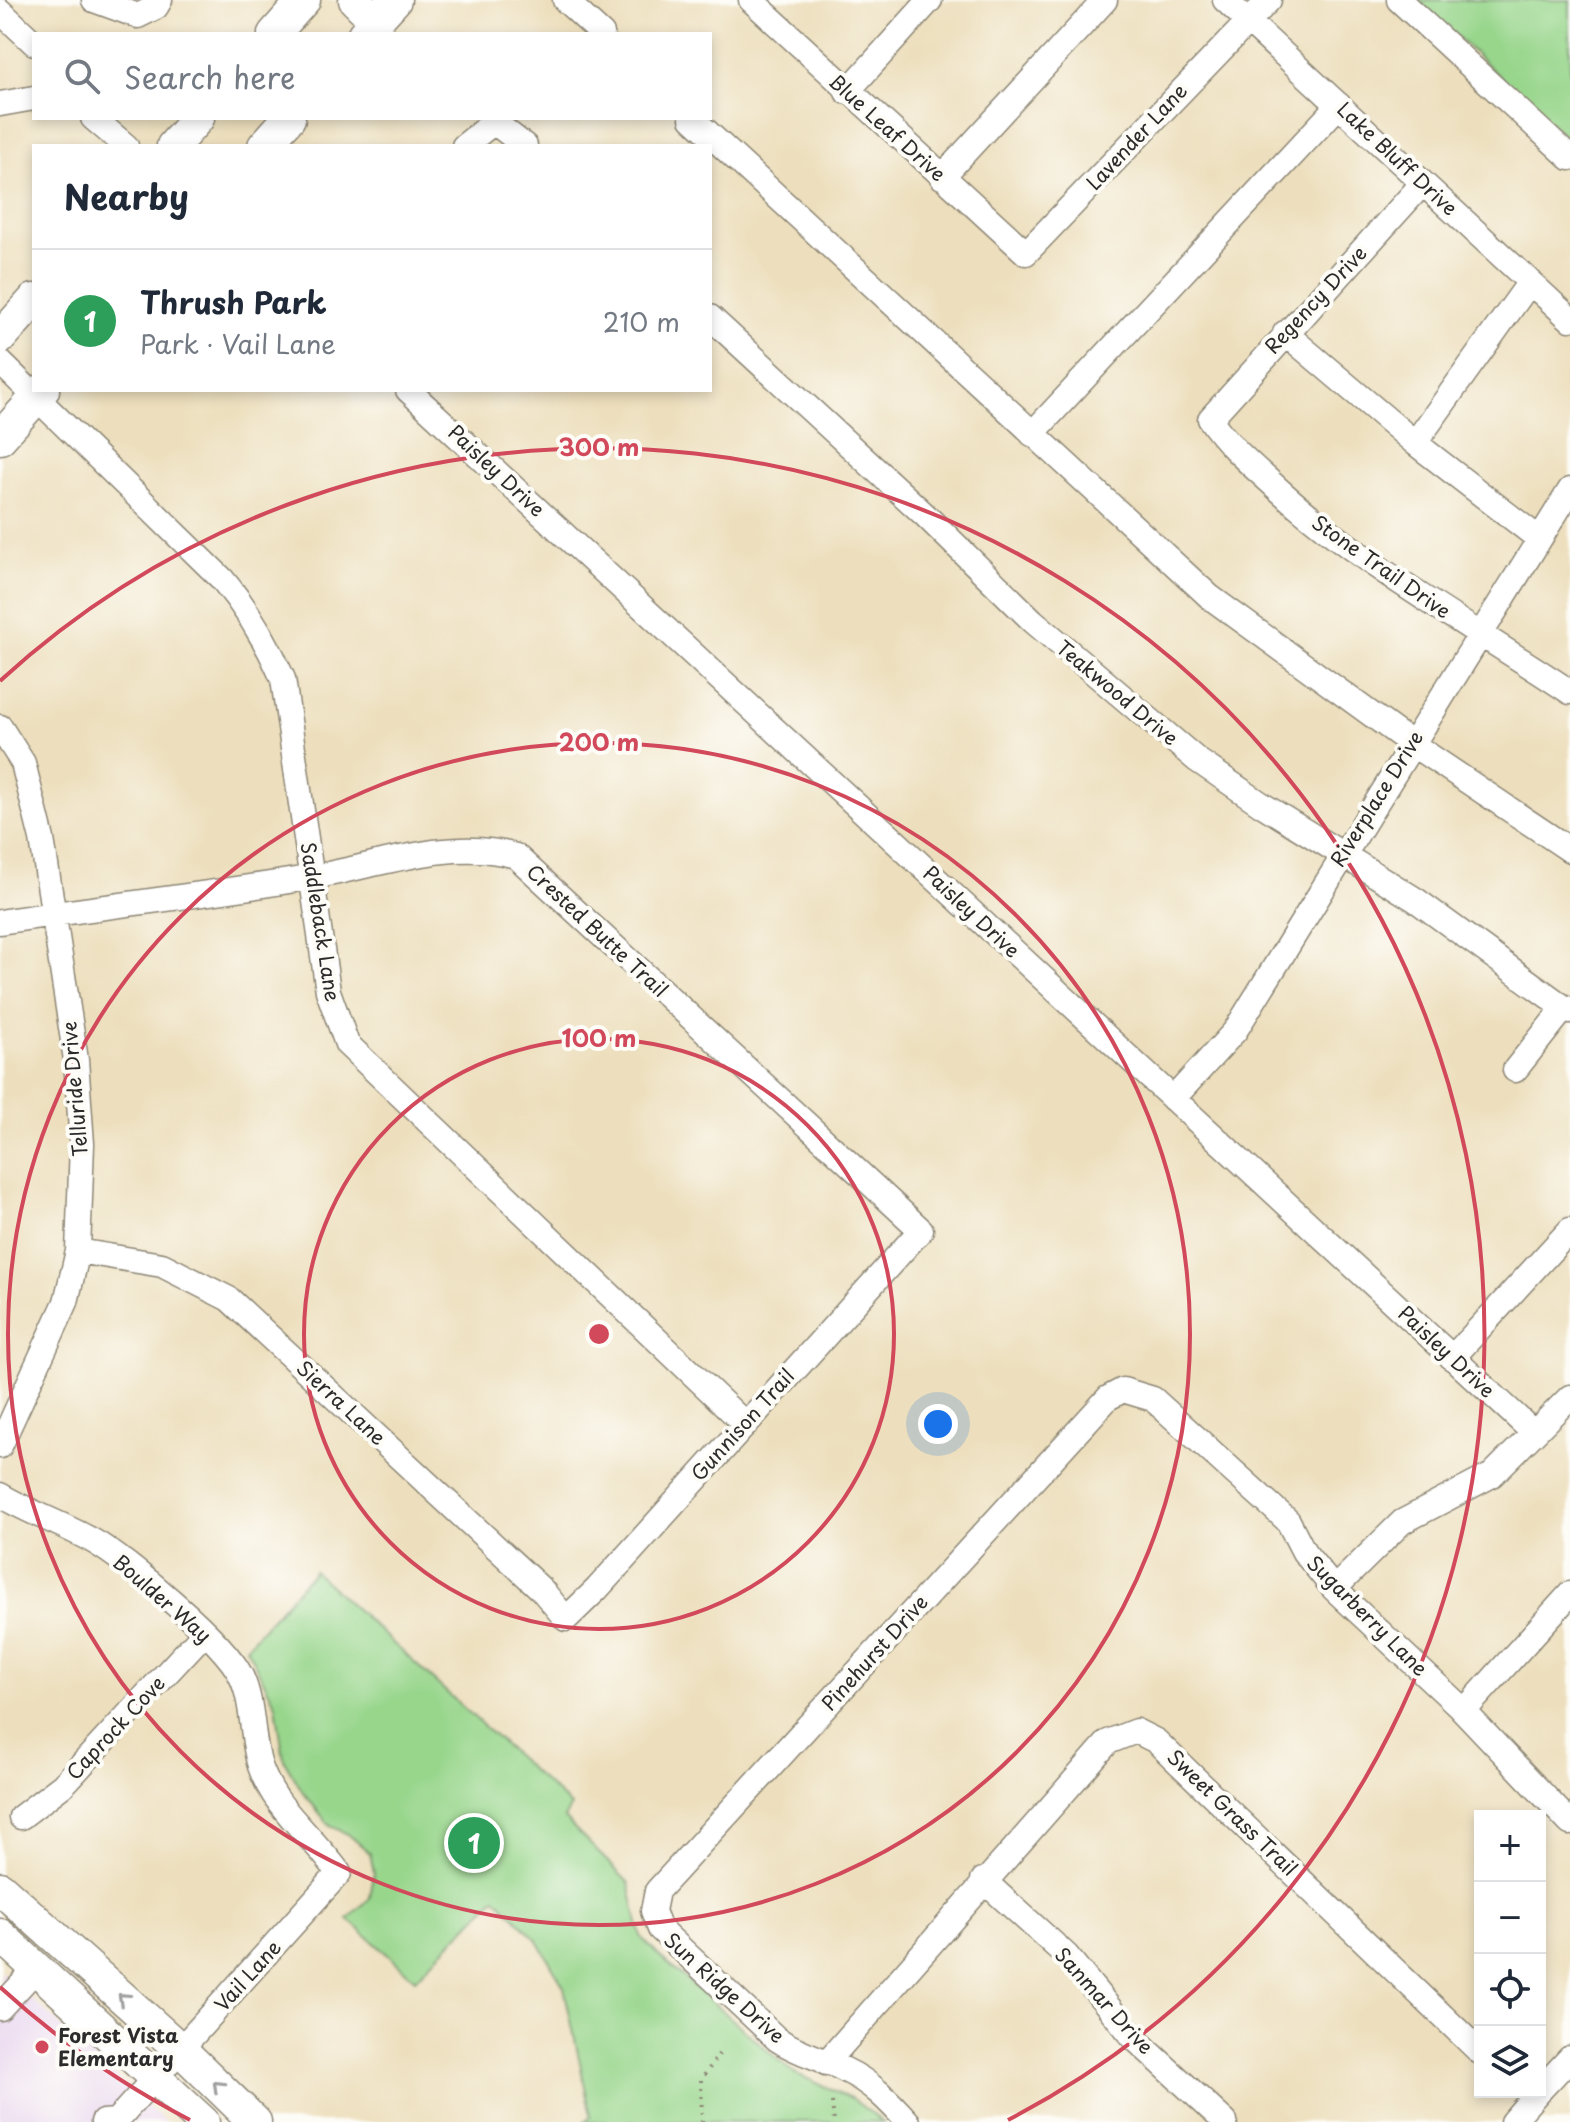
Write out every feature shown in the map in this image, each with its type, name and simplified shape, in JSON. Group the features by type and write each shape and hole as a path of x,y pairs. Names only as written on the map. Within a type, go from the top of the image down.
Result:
{"main road":[{"path":"276,32 304,0"},
{"path":"175,144 196,120"},
{"path":"266,144 287,120"},
{"path":"0,338 32,302"},
{"path":"0,438 40,393"},
{"path":"0,1888 181,2050 255,2122"},
{"path":"0,1935 203,2122"}],"street":[{"path":"94,0 138,16 156,7 160,0"},
{"path":"565,0 600,32"},
{"path":"847,92 930,0"},
{"path":"942,177 1105,0"},
{"name":"Lake Bluff Drive","path":"1225,0 1570,319"},
{"name":"Lavender Lane","path":"1026,253 1269,0"},
{"path":"1399,0 1570,158"},
{"name":"Blue Leaf Drive","path":"763,4 847,92 1026,253"},
{"path":"0,11 32,41"},
{"path":"0,104 32,98"},
{"path":"1032,434 1339,105"},
{"path":"95,120 124,144"},
{"path":"115,120 141,144"},
{"path":"694,120 1210,597 1412,744 1570,850"},
{"path":"466,144 494,122 522,144"},
{"name":"Regency Drive","path":"1210,419 1423,183"},
{"path":"1415,443 1530,282"},
{"name":"Teakwood Drive","path":"712,319 1098,680 1197,760 1416,900 1567,1009"},
{"path":"1285,333 1415,443 1538,538"},
{"name":"Saddleback Lane","path":"0,362 32,387"},
{"name":"Paisley Drive","path":"410,392 1534,1433"},
{"name":"Saddleback Lane","path":"40,393 222,579 246,608 266,642 283,679 328,991 347,1044 744,1423"},
{"name":"Stone Trail Drive","path":"1210,419 1224,440 1311,518 1393,579 1570,692"},
{"name":"Riverplace Drive","path":"1173,1099 1235,1031 1570,490"},
{"name":"Telluride Drive","path":"0,727 23,763 42,839 76,1060 82,1144 78,1251 66,1302 0,1446"},
{"name":"Crested Butte Trail","path":"0,922 313,877 442,851 478,849 516,856 921,1230"},
{"path":"1515,1070 1567,1009"},
{"name":"Gunnison Trail","path":"566,1619 597,1589 921,1230"},
{"path":"1452,1358 1570,1230"},
{"name":"Sierra Lane","path":"78,1251 162,1265 229,1299 542,1590 566,1619"},
{"name":"Sugarberry Lane","path":"1123,1390 1153,1399 1288,1521 1304,1552 1334,1589 1464,1711 1570,1823"},
{"name":"Pinehurst Drive","path":"660,1929 653,1911 657,1891 1108,1398 1123,1390"},
{"path":"1334,1589 1402,1522 1492,1475 1570,1397"},
{"name":"Boulder Way","path":"0,1495 33,1515 93,1541 145,1578 204,1633 241,1676 260,1767 281,1808 323,1850 339,1873"},
{"path":"1464,1711 1570,1594"},
{"name":"Caprock Cove","path":"21,1817 63,1785 204,1633"},
{"name":"Sweet Grass Trail","path":"826,2063 983,1880 1108,1742 1136,1731 1167,1751 1474,2046"},
{"name":"Vail Lane","path":"103,2122 116,2121 339,1873"},
{"name":"Sanmar Drive","path":"983,1880 1067,1956 1134,2038 1225,2122"},
{"name":"Sun Ridge Drive","path":"660,1929 777,2039 797,2053 845,2070 881,2093 908,2122"},
{"path":"0,2008 36,1969"},
{"path":"1546,2081 1570,2058"},
{"path":"1512,2122 1530,2098"}],"path":[{"path":"702,2122 701,2080 719,2054"},
{"path":"832,2102 834,2122"}],"shaded area":[{"name":"Forest Vista Elementary","path":"1,1971 165,2122 0,2122"}],"green space":[{"path":"1417,0 1570,0 1570,142"},
{"path":"314,1571 571,1806 564,1818 629,1883 641,1937 657,1954 794,2073 851,2098 883,2122 585,2122 591,2116 564,1987 538,1941 496,1897 415,1979 348,1919 370,1898 374,1873 370,1853 348,1834 330,1826 304,1794 284,1760 276,1705 246,1647"}],"place":[{"name":"Thrush Park","path":"474,1843"},
{"name":"Forest Vista Elementary","path":"42,2047"}]}
